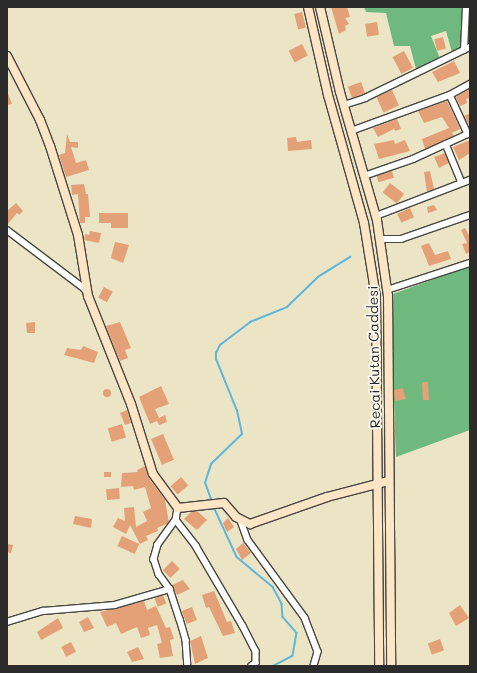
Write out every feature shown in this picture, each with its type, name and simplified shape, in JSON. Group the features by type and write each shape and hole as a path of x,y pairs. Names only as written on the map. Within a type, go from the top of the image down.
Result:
{"main road":[{"name":"Recai Kutan Caddesi","path":"308,7 328,95 364,223 376,297 376,484 379,666"},
{"name":"Recai Kutan Caddesi","path":"320,7 344,105 376,216 388,290 388,481 391,666"},
{"path":"7,56 40,120 50,146 78,235 88,296 131,404 153,474 178,508 218,502 224,503 241,521 250,524 258,523 328,497 388,481"}],"street":[{"path":"344,105 365,98 467,48 466,7"},
{"path":"351,131 450,95 470,84"},
{"path":"364,176 413,159 469,133 450,95"},
{"path":"446,144 462,183"},
{"path":"376,216 470,180"},
{"path":"380,239 401,240 470,215"},
{"path":"7,230 84,288 88,296"},
{"path":"388,290 470,263"},
{"path":"178,508 176,520 158,545 154,559 159,574 170,589 186,640 188,666"},
{"path":"176,520 196,546 256,651 256,664 252,666"},
{"path":"241,521 248,540 305,618 318,652 314,666"},
{"path":"7,622 43,611 108,606 170,589"}],"green space":[{"path":"364,7 470,7 470,48 453,56 446,31 431,36 441,61 417,73 410,46 394,46 386,13 366,12"},
{"path":"470,266 470,430 396,457 390,295"}],"building":[{"path":"331,7 347,7 350,17 345,18 349,24 345,26 346,30 339,34"},
{"path":"302,12 306,28 298,29 294,14"},
{"path":"377,22 379,35 367,37 365,24"},
{"path":"443,37 446,49 437,51 434,39"},
{"path":"302,44 308,56 295,62 289,51"},
{"path":"404,51 413,68 401,74 393,57"},
{"path":"454,61 460,73 438,82 432,72"},
{"path":"361,82 365,93 352,98 348,87"},
{"path":"470,89 470,98 466,99 467,103 460,106 456,97"},
{"path":"392,90 399,106 383,112 376,97"},
{"path":"7,91 12,104 7,105"},
{"path":"447,101 460,129 452,133 454,136 425,149 422,139 449,128 442,117 424,123 418,111"},
{"path":"470,113 470,124 469,125 464,116"},
{"path":"397,119 401,129 395,131 394,129 378,137 373,128"},
{"path":"67,134 70,142 78,142 78,148 71,147 76,163 86,160 89,170 66,177 59,155 65,153"},
{"path":"296,137 297,142 311,140 312,149 288,151 287,138"},
{"path":"394,140 395,144 405,140 410,151 379,159 374,144"},
{"path":"470,140 470,153 459,160 453,147"},
{"path":"445,153 449,163 439,168 434,157"},
{"path":"392,171 394,178 379,182 377,175"},
{"path":"430,171 434,189 427,192 424,172"},
{"path":"390,183 404,194 397,204 383,192"},
{"path":"84,184 86,194 88,194 90,217 85,217 85,223 80,223 78,194 72,195 71,185"},
{"path":"16,203 23,211 19,215 17,213 7,225 7,211"},
{"path":"434,205 437,210 428,213 427,207"},
{"path":"410,208 414,217 401,223 397,214"},
{"path":"99,213 128,213 128,228 111,228 111,223 99,223"},
{"path":"465,228 470,237 470,252 466,254 462,244 467,243 461,230"},
{"path":"90,231 101,233 99,243 84,240 85,234 89,235"},
{"path":"115,242 129,245 123,263 111,258"},
{"path":"429,243 435,255 448,251 451,259 429,266 421,246"},
{"path":"104,287 113,292 107,302 98,297"},
{"path":"35,322 35,333 27,333 26,323"},
{"path":"120,322 131,348 125,350 128,358 120,361 106,326"},
{"path":"83,346 98,352 94,363 64,355 67,348 81,350"},
{"path":"422,382 428,382 429,400 423,400"},
{"path":"161,386 169,404 155,409 159,418 165,415 167,422 159,425 157,421 150,424 139,397"},
{"path":"403,388 406,399 395,401 394,390"},
{"path":"105,389 109,389 111,393 109,397 105,397 103,395 103,391"},
{"path":"127,410 131,423 125,425 120,413"},
{"path":"122,424 126,437 112,442 108,428"},
{"path":"163,434 174,460 162,465 151,439"},
{"path":"145,466 148,477 165,500 169,523 157,528 158,531 146,536 148,540 140,544 130,525 126,534 113,527 118,518 125,521 124,508 134,507 136,527 147,521 143,512 151,508 145,487 134,490 133,486 121,487 122,473 138,472 137,470"},
{"path":"104,472 111,472 111,477 104,477"},
{"path":"181,477 188,485 178,494 170,486"},
{"path":"119,488 120,499 107,500 106,489"},
{"path":"197,511 207,520 197,530 184,519 191,512"},
{"path":"75,516 92,519 91,528 73,524"},
{"path":"228,518 234,527 227,532 223,523"},
{"path":"122,536 139,544 135,554 117,546"},
{"path":"243,543 251,553 242,560 236,549"},
{"path":"7,544 13,545 11,553 7,552"},
{"path":"172,561 180,569 171,578 163,570"},
{"path":"183,580 190,589 177,595 172,585"},
{"path":"214,591 227,622 231,621 235,633 223,636 209,607 206,608 202,595"},
{"path":"163,595 166,603 158,607 155,598"},
{"path":"144,601 147,610 156,606 166,628 170,627 174,639 170,640 173,656 160,658 157,644 162,643 157,625 148,628 150,635 141,638 137,627 121,634 116,623 107,627 100,612"},
{"path":"460,605 469,618 456,626 449,613"},
{"path":"192,607 197,620 187,624 182,611"},
{"path":"88,617 94,628 84,632 79,622"},
{"path":"58,618 63,628 41,640 37,632"},
{"path":"201,636 208,658 195,664 190,641"},
{"path":"440,639 444,650 432,655 428,643"},
{"path":"71,642 76,652 66,657 61,647"},
{"path":"138,647 144,659 132,662 127,652"}],"waterway":[{"path":"212,502 205,483 211,464 242,434 237,411 216,359 216,353 220,345 250,322 287,307 318,277 350,257"},
{"path":"214,507 237,557 273,587 282,604 283,617 297,633 293,656 274,666"}]}
